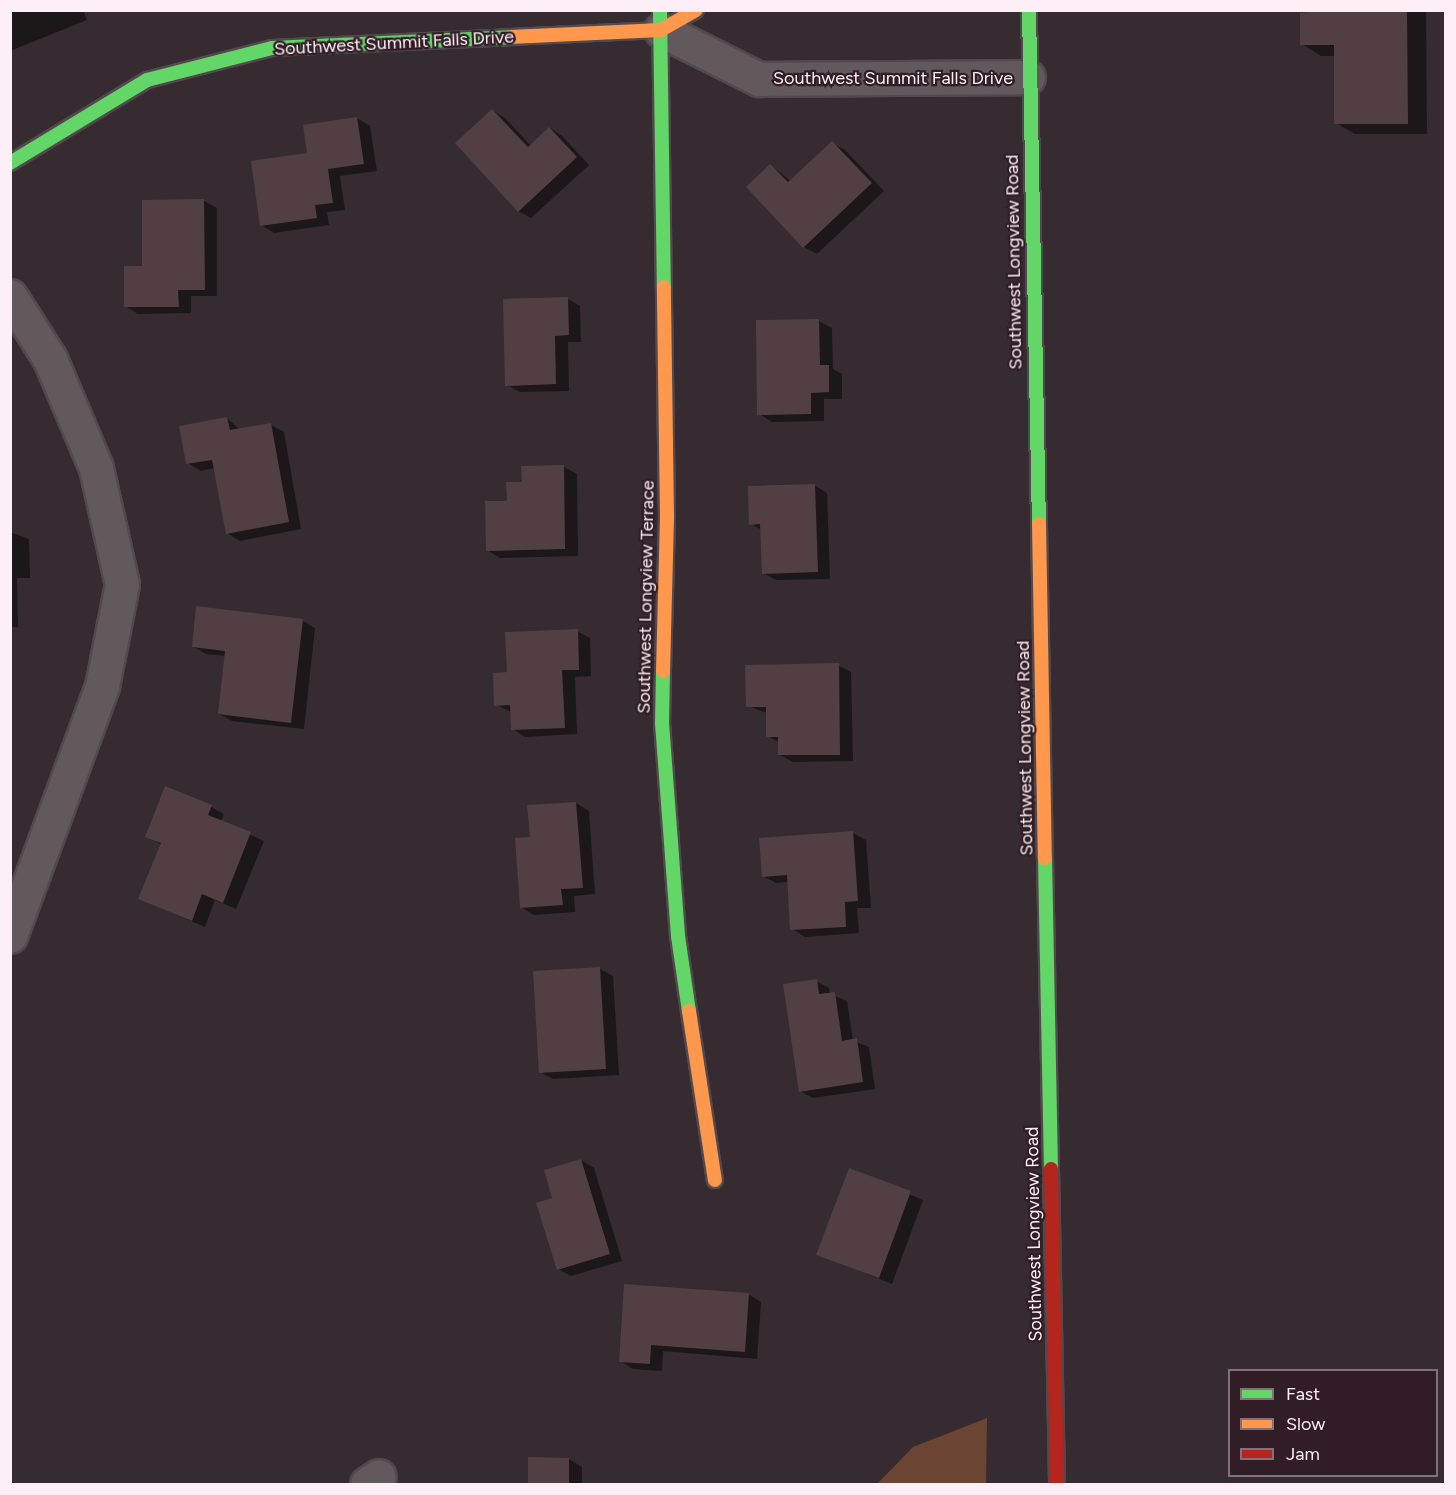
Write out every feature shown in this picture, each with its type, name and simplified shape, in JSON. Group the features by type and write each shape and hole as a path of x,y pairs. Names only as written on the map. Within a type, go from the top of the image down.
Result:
{"street":[{"name":"Southwest Summit Falls Drive","path":"10,163 147,80 272,48 661,20 696,10"},
{"name":"Southwest Longview Road","path":"1029,10 1028,77 1058,1485"},
{"name":"Southwest Summit Falls Drive","path":"661,20 759,79 1028,77"},
{"name":"Southwest Longview Terrace","path":"661,20 667,515 662,723 678,936 715,1180"},
{"path":"10,296 50,359 96,468 122,584 102,686 10,936"}],"shaded area":[{"path":"987,1418 986,1484 877,1484 913,1447"}],"building":[{"path":"1334,10 1407,10 1408,124 1334,124 1334,45 1300,45 1300,13"},
{"path":"492,109 528,147 549,127 577,157 518,212 455,143"},
{"path":"357,117 364,164 328,169 333,203 315,205 317,218 260,226 251,161 307,153 303,125"},
{"path":"832,141 872,183 803,248 746,187 770,164 788,182"},
{"path":"204,199 205,290 178,290 179,307 124,307 124,266 142,266 142,200"},
{"path":"568,297 569,335 555,336 556,384 505,386 503,299"},
{"path":"819,319 820,365 829,365 829,392 811,393 811,414 757,415 756,320"},
{"path":"227,417 230,430 271,423 289,522 226,534 212,460 186,464 179,426"},
{"path":"564,465 565,549 486,551 485,501 507,501 506,482 522,482 521,466"},
{"path":"815,484 818,572 762,574 760,524 749,525 748,486"},
{"path":"196,606 303,619 291,723 218,714 225,651 192,647"},
{"path":"578,629 579,670 562,670 565,728 511,730 510,705 494,706 493,673 507,672 505,632"},
{"path":"839,663 840,755 778,755 778,737 766,737 766,707 746,707 745,665"},
{"path":"165,786 212,805 208,815 251,832 223,903 202,894 192,921 138,899 161,843 145,837"},
{"path":"576,802 583,888 561,889 563,905 520,908 515,838 530,837 527,805"},
{"path":"853,831 858,901 845,902 846,927 790,930 787,875 762,877 759,838"},
{"path":"600,967 606,1069 539,1073 533,971"},
{"path":"817,979 819,994 835,992 842,1041 857,1038 863,1082 799,1092 783,984"},
{"path":"581,1159 610,1254 557,1270 536,1203 552,1198 544,1170"},
{"path":"849,1168 911,1191 879,1278 816,1255"},
{"path":"624,1284 749,1293 745,1352 651,1345 650,1364 619,1362"},
{"path":"528,1457 569,1458 569,1485 528,1485"}],"traffic: fast":[{"path":"660,10 664,287"},
{"path":"1029,10 1039,524"},
{"path":"10,163 147,80 272,48 510,37"},
{"path":"663,671 662,723 678,936 689,1011"},
{"path":"1045,858 1051,1169"}],"traffic: slow":[{"path":"510,37 661,30 696,10"},
{"path":"663,671 667,515 664,287"},
{"path":"1039,524 1045,858"},
{"path":"689,1011 715,1180"}],"traffic: jam":[{"path":"1051,1169 1057,1484"}]}
